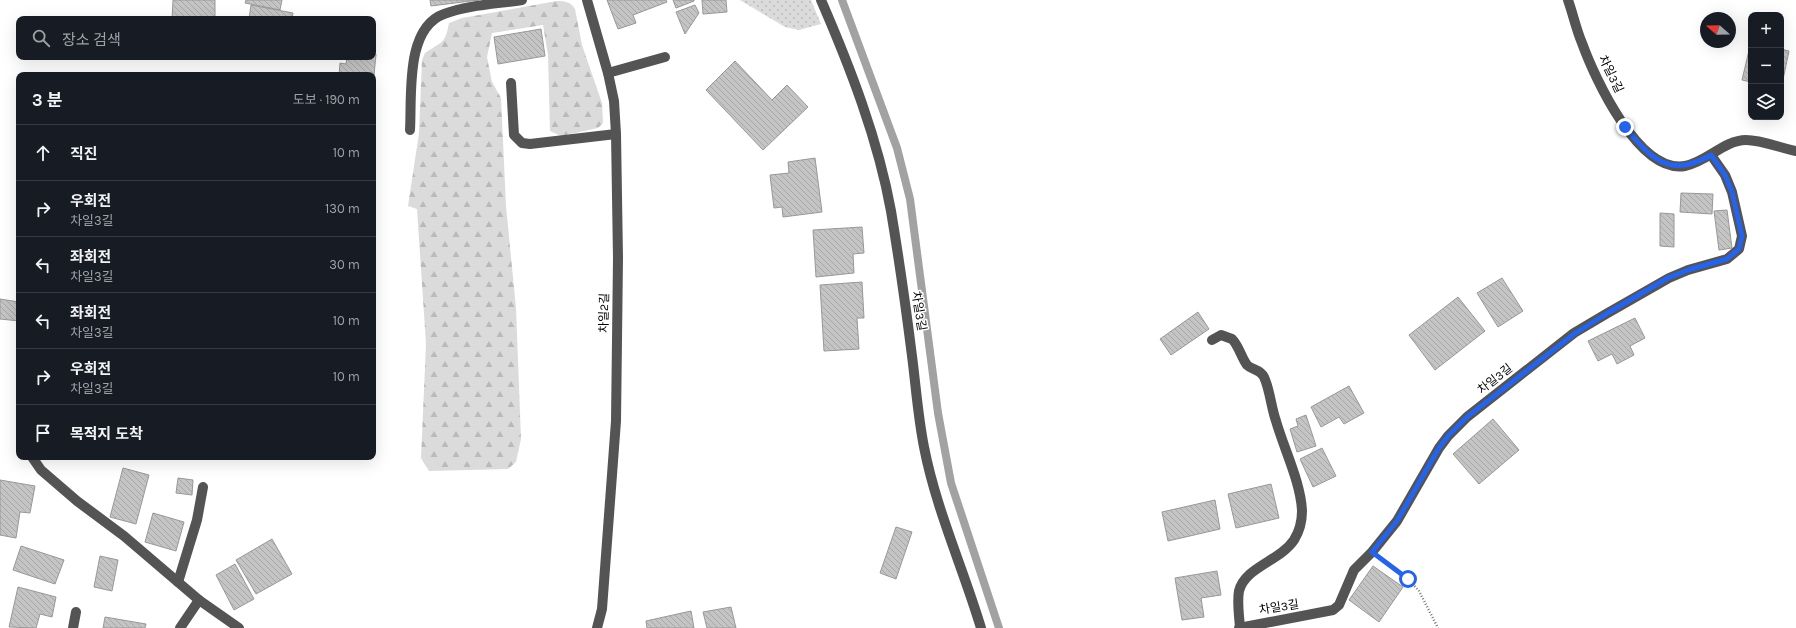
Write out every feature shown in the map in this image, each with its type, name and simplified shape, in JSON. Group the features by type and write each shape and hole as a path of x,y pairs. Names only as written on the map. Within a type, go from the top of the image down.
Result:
{"street":[{"path":"410,130 414,57 423,29 432,20 456,10 522,0"},
{"name":"차일2길","path":"588,0 608,72 614,102 618,258 616,421 602,609 597,628"},
{"name":"차일3길","path":"821,0 854,82 883,179 898,255 924,448 934,489 981,628"},
{"name":"차일3길","path":"1568,0 1582,44 1596,75 1625,127 1640,145 1657,160 1675,167 1693,164 1733,142 1745,140 1796,151"},
{"path":"608,72 665,57"},
{"path":"511,83 514,135 522,143 530,144 616,134"},
{"name":"차일3길","path":"1240,628 1333,610 1339,605 1354,570 1372,552 1397,521 1439,448 1448,436 1467,417 1574,334 1606,314 1668,278 1688,270 1727,259 1739,249 1742,236 1732,192 1725,175 1711,155"},
{"path":"1212,340 1221,335 1232,338 1247,365 1262,374 1300,496 1302,513 1300,526 1294,540 1282,553 1255,570 1244,580 1239,596 1240,628"},
{"path":"34,460 41,470 77,501 124,536 199,600 239,628"},
{"path":"178,582 198,520 203,487"},
{"path":"180,628 199,600"},
{"path":"73,628 76,612"}],"path":[{"path":"1372,552 1408,579 1419,591 1438,628"}],"green space":[{"path":"740,0 811,0 821,24 799,30 785,27"},
{"path":"557,1 568,2 575,9 582,45 602,103 603,123 598,128 561,136 550,131 548,55 543,25 492,33 487,57 492,82 501,98 506,206 516,308 521,439 516,462 508,469 429,471 421,458 426,344 417,209 408,206 419,133 422,60 425,53 442,42 446,35 449,23 462,18"}],"building":[{"path":"173,0 215,0 215,16 172,16"},
{"path":"246,0 282,0 280,10 245,3"},
{"path":"430,0 479,0 431,6"},
{"path":"607,0 666,0 667,2 633,15 636,23 618,29"},
{"path":"673,0 694,0 694,1 676,8"},
{"path":"702,0 726,0 727,12 703,14"},
{"path":"251,5 293,13 292,16 249,16"},
{"path":"695,5 699,13 685,34 676,12"},
{"path":"541,29 545,56 498,64 494,37"},
{"path":"1784,50 1789,51 1784,75"},
{"path":"1748,55 1748,81 1742,80"},
{"path":"347,60 375,60 374,72 339,72 340,63 346,64"},
{"path":"735,61 772,100 787,85 808,107 763,150 706,90"},
{"path":"815,158 822,212 783,217 782,207 774,208 770,175 789,173 788,162"},
{"path":"1681,193 1713,194 1712,214 1680,212"},
{"path":"1727,210 1732,248 1719,250 1714,211"},
{"path":"1660,213 1674,214 1674,247 1660,246"},
{"path":"862,227 864,253 853,254 854,273 816,277 813,230"},
{"path":"1502,278 1523,311 1498,327 1477,293"},
{"path":"862,282 864,318 857,318 859,349 824,351 820,285"},
{"path":"1458,297 1485,331 1435,370 1409,335"},
{"path":"0,299 16,302 16,321 0,319"},
{"path":"1198,312 1209,329 1171,355 1160,339"},
{"path":"1635,318 1645,338 1630,346 1634,355 1617,364 1612,354 1598,361 1588,341"},
{"path":"1349,386 1364,413 1344,424 1339,417 1321,427 1311,407"},
{"path":"1306,415 1316,446 1297,452 1290,429 1298,426 1296,419"},
{"path":"1493,419 1519,450 1479,484 1453,454"},
{"path":"1322,448 1336,476 1313,487 1300,459"},
{"path":"123,468 149,475 136,524 110,517"},
{"path":"178,478 193,480 192,495 176,493"},
{"path":"0,480 35,486 30,513 20,512 16,538 0,535"},
{"path":"1271,484 1279,518 1236,528 1228,494"},
{"path":"1215,500 1220,529 1168,541 1162,512"},
{"path":"153,513 184,522 176,551 145,542"},
{"path":"896,527 912,532 896,579 880,573"},
{"path":"272,539 292,574 256,594 236,560"},
{"path":"21,546 64,560 55,584 13,570"},
{"path":"100,556 118,560 112,591 94,587"},
{"path":"235,564 254,599 234,610 216,575"},
{"path":"1373,566 1403,587 1379,622 1349,600"},
{"path":"1217,571 1221,595 1201,598 1204,617 1182,620 1175,578"},
{"path":"18,587 56,597 52,617 40,614 36,628 9,627"},
{"path":"731,607 736,628 707,628 703,612"},
{"path":"691,611 694,628 647,628 646,621"},
{"path":"105,617 146,624 145,628 103,628"}],"waterway":[{"path":"842,0 897,148 910,199 938,413 951,483 999,628"}],"route":[{"path":"1408,579 1372,552 1397,521 1439,448 1448,436 1467,417 1574,334 1668,278 1688,270 1727,259 1734,255 1742,244 1742,236 1732,192 1725,175 1711,155 1702,161 1693,164 1675,167 1667,165 1657,160 1640,145 1625,127"}]}
